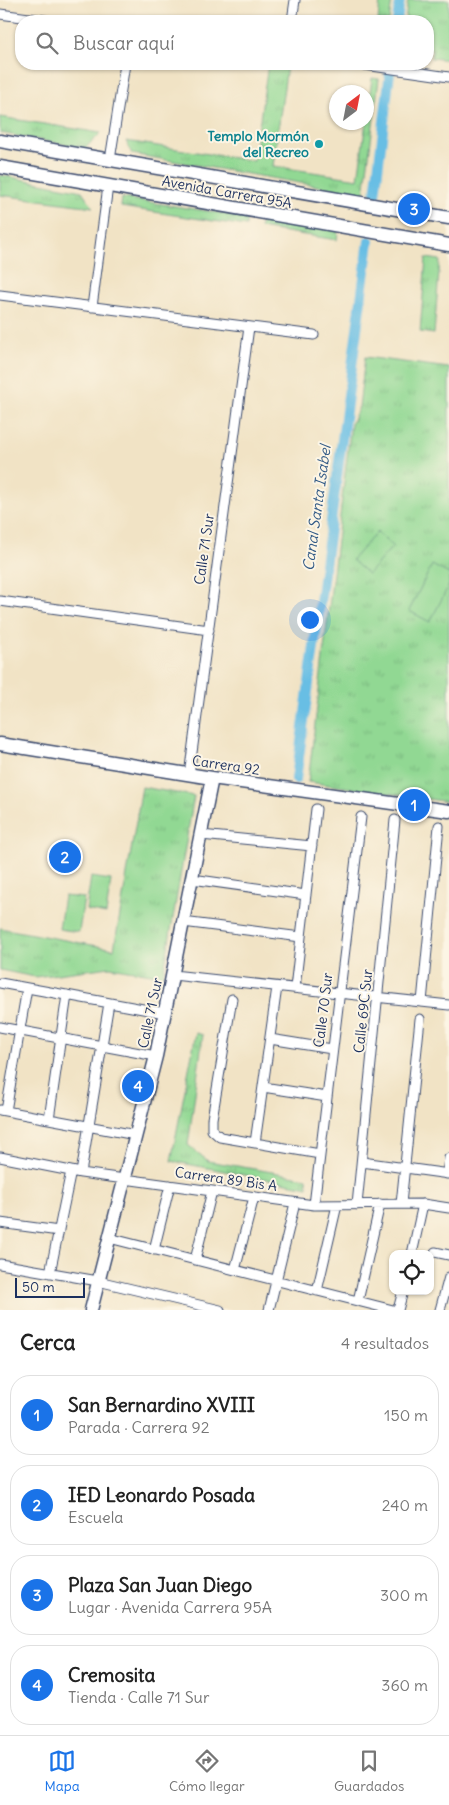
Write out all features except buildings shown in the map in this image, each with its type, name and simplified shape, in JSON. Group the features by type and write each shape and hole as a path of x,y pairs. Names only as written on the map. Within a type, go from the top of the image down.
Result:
{"street":[{"path":"293,15 295,0"},
{"path":"0,14 15,16"},
{"path":"110,160 124,70"},
{"path":"399,70 449,77"},
{"name":"Avenida Carrera 95A","path":"0,141 449,218"},
{"name":"Avenida Carrera 95A","path":"0,167 449,245"},
{"path":"92,307 108,186"},
{"path":"0,295 314,335"},
{"name":"Calle 71 Sur","path":"189,775 249,327"},
{"path":"0,601 209,630"},
{"name":"Carrera 92","path":"0,744 189,775 449,811"},
{"name":"Calle 71 Sur","path":"91,1310 156,1056 212,778"},
{"path":"295,988 316,809"},
{"name":"Calle 70 Sur","path":"314,1205 338,993 362,817"},
{"name":"Calle 69C Sur","path":"357,1205 396,820"},
{"path":"422,1002 438,826"},
{"path":"201,835 312,846"},
{"path":"192,879 306,895"},
{"path":"183,922 301,938"},
{"path":"173,975 449,1005"},
{"path":"0,983 165,1013"},
{"path":"255,1143 278,986"},
{"path":"27,988 3,1110 136,1135"},
{"path":"49,1119 67,995"},
{"path":"232,999 212,1119 212,1130 220,1137 320,1154"},
{"path":"81,1173 109,1003"},
{"path":"401,1204 420,1019"},
{"path":"0,1027 156,1056"},
{"path":"270,1039 332,1048"},
{"path":"263,1087 327,1097"},
{"name":"Carrera 89 Bis A","path":"0,1157 81,1173 295,1203 314,1205 423,1204 449,1208"},
{"path":"362,1162 448,1174 449,1158"},
{"path":"50,1272 71,1171"},
{"path":"154,1250 170,1185"},
{"path":"195,1260 212,1191"},
{"path":"235,1270 254,1197"},
{"path":"269,1310 295,1203"},
{"path":"358,1301 380,1204"},
{"path":"413,1250 423,1204"},
{"path":"317,1291 337,1205"},
{"path":"0,1223 59,1231"},
{"path":"109,1238 392,1310"},
{"path":"436,1252 449,1255"},
{"path":"0,1264 98,1281 220,1310"},
{"path":"440,1310 449,1277"},
{"path":"398,1310 402,1295"}],"green space":[{"path":"380,0 392,0 390,15 379,15"},
{"path":"408,0 449,0 449,60 434,58 434,15 406,15"},
{"path":"267,70 286,70 273,166 358,179 365,130 372,130 364,194 132,154 126,141 254,161"},
{"path":"372,78 379,79 374,117 374,85 371,85"},
{"path":"0,117 101,133 85,148 0,133"},
{"path":"0,175 82,191 93,207 0,195"},
{"path":"122,198 247,217 246,226 121,207"},
{"path":"261,220 338,231 337,240 260,228"},
{"path":"426,258 440,260 434,334 420,332"},
{"path":"365,357 449,368 449,802 308,782 351,424 359,407"},
{"path":"377,532 393,546 368,574 352,560"},
{"path":"432,565 449,574 449,585 430,622 409,611"},
{"path":"142,787 194,796 163,976 110,967 35,977 0,970 0,928 114,949"},
{"path":"91,877 111,880 106,914 86,910"},
{"path":"64,896 84,898 79,932 59,929"},
{"path":"196,1033 203,1035 188,1145 208,1161 307,1178 308,1187 171,1161"}],"waterway":[{"name":"Canal Santa Isabel","path":"398,15 400,0"},
{"name":"Canal Santa Isabel","path":"375,195 390,70"},
{"name":"Canal Santa Isabel","path":"296,779 369,241"}],"place":[{"name":"Templo Mormón del Recreo","path":"319,144"},
{"name":"Plaza San Juan Diego","path":"414,209"},
{"name":"San Bernardino XVIII","path":"414,805"},
{"name":"IED Leonardo Posada","path":"65,857"},
{"name":"Cremosita","path":"138,1086"}]}
